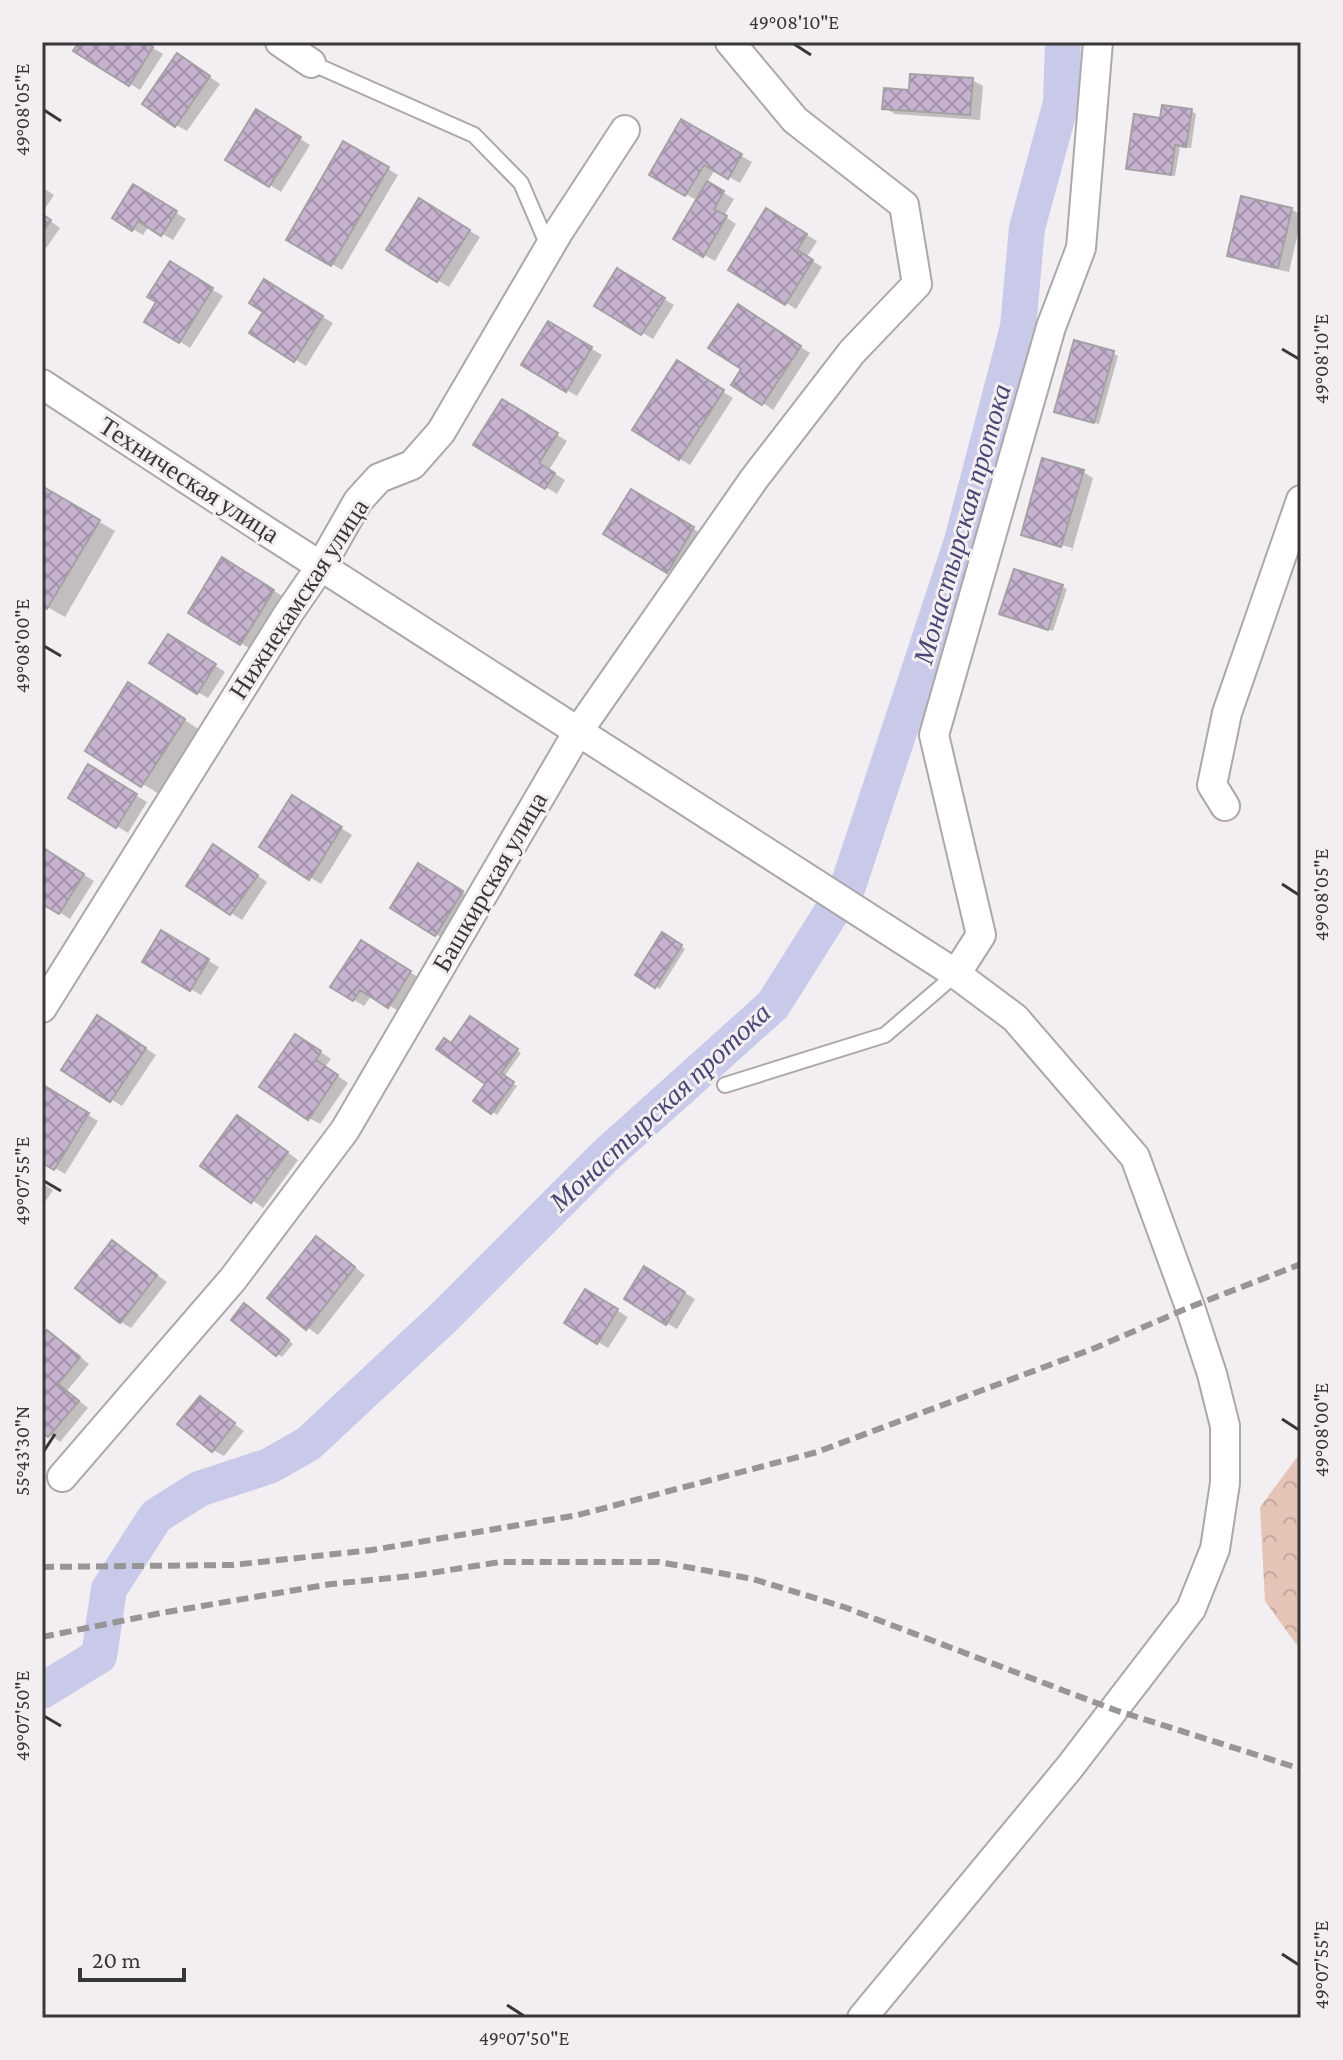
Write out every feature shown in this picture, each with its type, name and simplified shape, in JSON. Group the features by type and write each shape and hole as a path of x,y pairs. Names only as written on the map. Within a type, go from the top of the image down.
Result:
{"street":[{"path":"280,42 311,63"},
{"name":"Башкирская улица","path":"62,1477 233,1279 345,1130 579,730 763,468 852,352 917,284 904,205 795,120 730,42"},
{"path":"956,974 981,935 934,735 1051,327 1081,248 1098,42"},
{"name":"Нижнекамская улица","path":"42,1008 321,566 358,501 379,478 412,465 441,432 550,248 625,130"},
{"name":"Техническая улица","path":"42,384 956,974 1015,1018 1135,1157 1190,1307 1225,1426 1225,1483 1215,1549 1191,1609 1069,1768 862,2018"},
{"path":"1225,806 1212,785 1227,713 1301,500"}],"lane":[{"path":"311,63 474,135 521,183 550,248"},
{"path":"725,1085 885,1035 956,974"}],"green space":[{"path":"1301,1452 1301,1647 1265,1601 1260,1507"}],"building":[{"path":"79,42 146,42 153,47 129,86 73,51"},
{"path":"177,53 210,76 175,127 142,104"},
{"path":"910,74 973,78 970,115 882,109 884,88 909,90"},
{"path":"1162,105 1192,109 1186,147 1175,145 1171,175 1126,169 1134,114 1160,118"},
{"path":"256,109 301,137 269,187 225,160"},
{"path":"681,119 742,154 728,179 704,165 685,196 649,175"},
{"path":"343,141 389,167 331,266 286,240"},
{"path":"707,181 724,191 714,209 727,216 703,257 673,239"},
{"path":"133,184 177,211 161,236 138,221 132,231 112,218"},
{"path":"1241,196 1292,208 1278,268 1227,256"},
{"path":"419,198 470,230 437,282 386,250"},
{"path":"766,208 807,234 797,250 813,260 785,305 728,270"},
{"path":"42,214 51,220 42,233"},
{"path":"170,261 213,288 179,343 144,322 156,302 147,297"},
{"path":"617,268 665,298 641,335 594,306"},
{"path":"264,279 323,316 294,362 249,333 263,312 249,303"},
{"path":"738,304 801,346 762,405 731,385 741,369 708,348"},
{"path":"548,321 592,347 566,392 521,365"},
{"path":"1074,340 1114,351 1094,423 1054,412"},
{"path":"677,360 724,390 679,460 632,430"},
{"path":"502,399 558,433 539,463 555,473 545,489 473,445"},
{"path":"1042,458 1084,470 1061,547 1021,535"},
{"path":"42,486 100,520 47,609 42,606"},
{"path":"631,489 694,527 667,573 603,534"},
{"path":"222,557 274,590 240,645 188,613"},
{"path":"1014,569 1063,585 1048,630 999,614"},
{"path":"168,634 216,664 197,694 149,663"},
{"path":"128,682 185,719 141,787 85,751"},
{"path":"88,764 137,794 116,828 68,798"},
{"path":"292,795 342,827 309,880 259,847"},
{"path":"213,844 258,875 230,915 186,886"},
{"path":"42,847 84,874 59,914 42,904"},
{"path":"418,863 463,891 435,936 390,908"},
{"path":"161,930 209,959 190,991 142,962"},
{"path":"662,932 682,945 655,988 635,975"},
{"path":"361,940 411,971 388,1008 360,990 353,1001 330,987"},
{"path":"97,1015 146,1048 110,1102 61,1070"},
{"path":"470,1016 518,1049 501,1073 514,1082 491,1114 473,1101 485,1084 436,1049 444,1038 451,1043"},
{"path":"295,1034 321,1051 316,1060 338,1075 308,1120 259,1087"},
{"path":"45,1086 89,1113 54,1170 42,1163 42,1090"},
{"path":"237,1115 288,1152 251,1203 200,1166"},
{"path":"316,1236 355,1267 306,1330 267,1298"},
{"path":"112,1240 157,1275 120,1323 75,1288"},
{"path":"644,1266 685,1292 666,1325 624,1299"},
{"path":"585,1289 618,1309 597,1344 564,1323"},
{"path":"244,1303 289,1340 276,1356 231,1320"},
{"path":"47,1330 80,1357 58,1384 79,1401 48,1437 42,1432 42,1336"},
{"path":"200,1396 235,1423 212,1452 177,1424"}],"waterway":[{"name":"Монастырская протока","path":"42,1691 99,1656 109,1589 156,1516 199,1489 269,1466 308,1444 442,1319 605,1156 773,1005 848,886 962,541 1018,327 1027,228 1061,103 1063,42"}],"railway":[{"path":"42,1567 232,1565 372,1550 578,1515 817,1452 1095,1348 1301,1264"},
{"path":"42,1637 331,1584 412,1576 500,1562 659,1562 753,1579 844,1607 1115,1710 1301,1769"}]}
